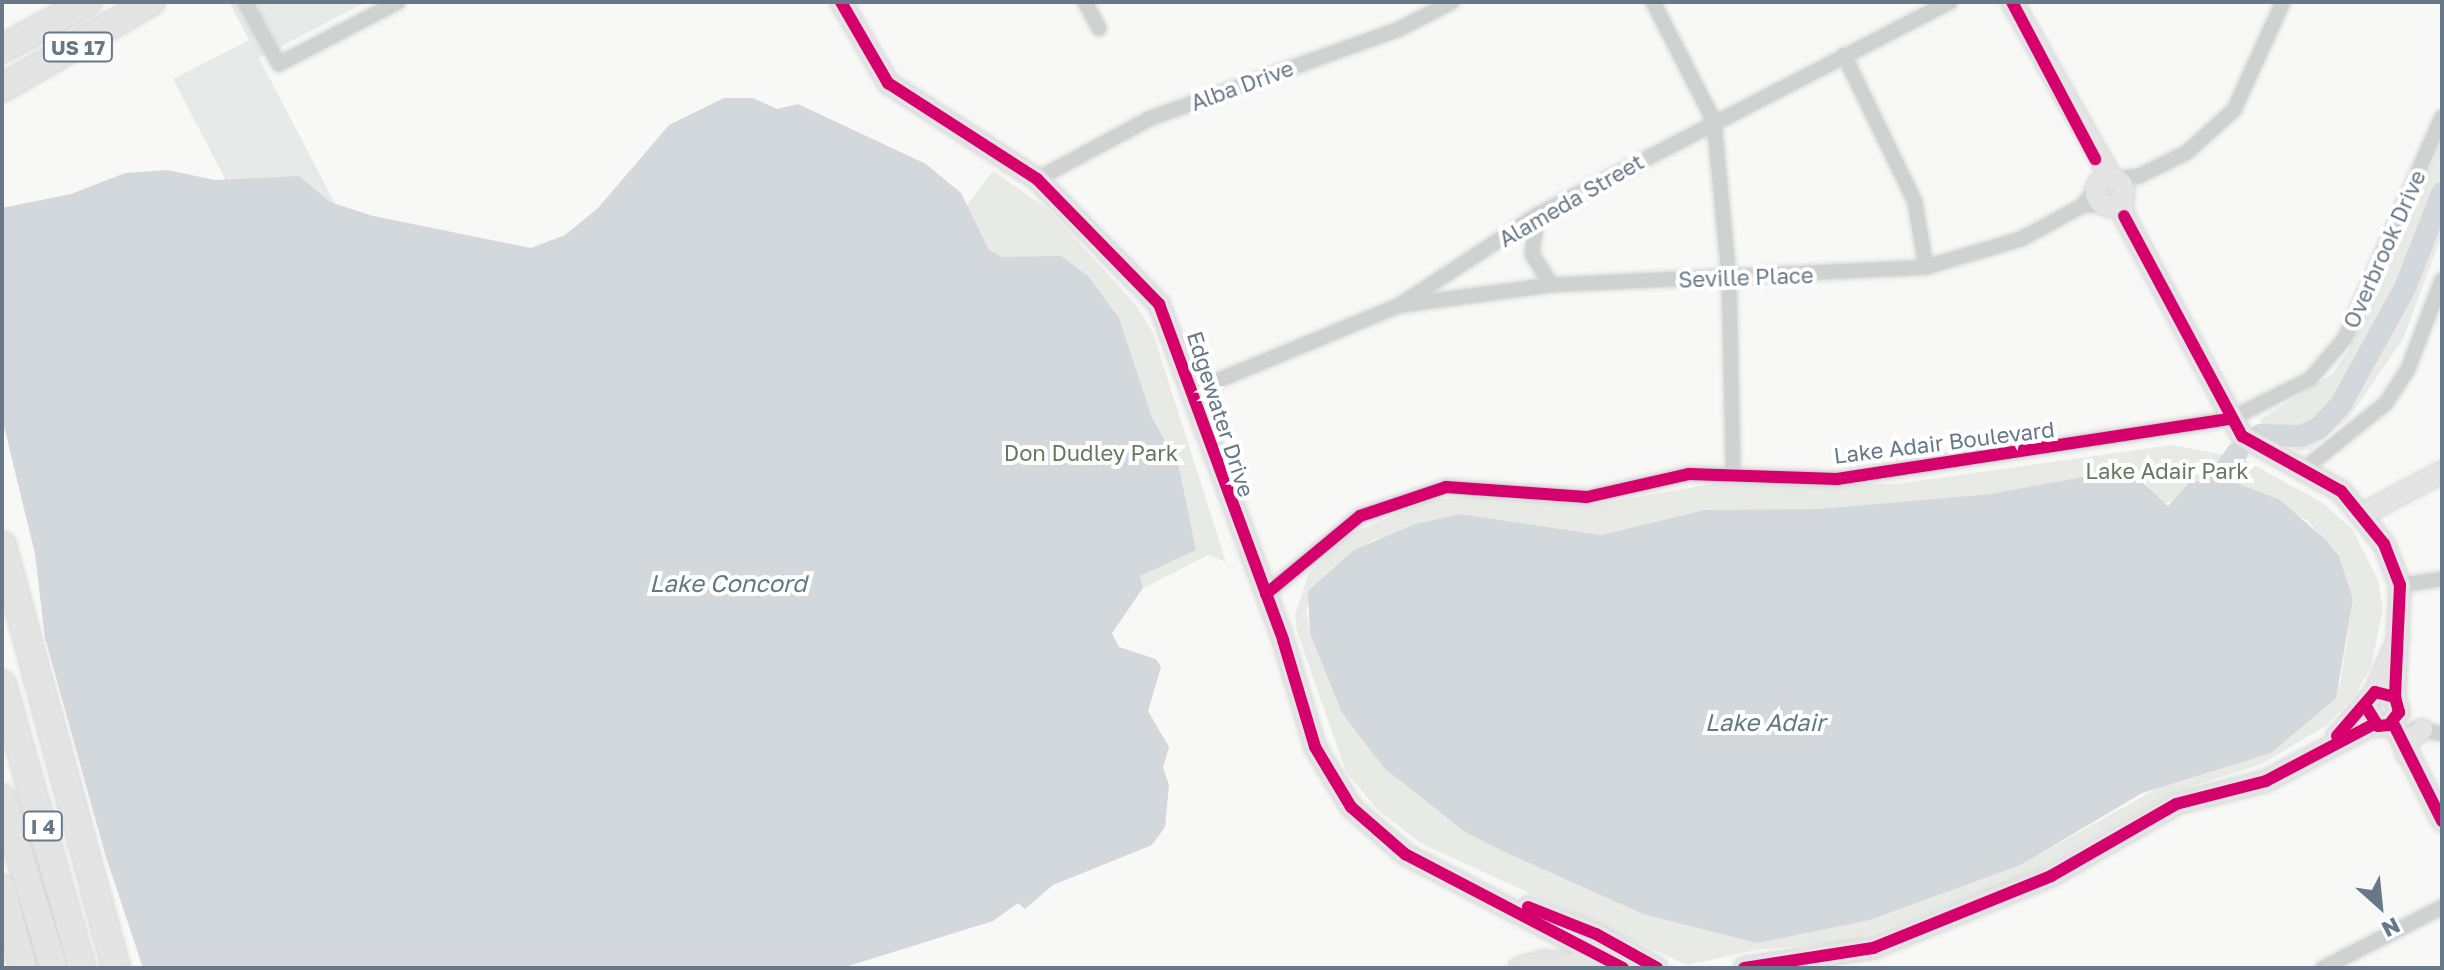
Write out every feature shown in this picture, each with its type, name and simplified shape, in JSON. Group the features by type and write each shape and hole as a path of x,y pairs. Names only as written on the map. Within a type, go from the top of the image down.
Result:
{"highway":[{"name":"US 17","path":"2,49 88,2"},
{"name":"US 17","path":"2,88 151,2"},
{"path":"2,545 101,896 127,968"},
{"name":"I 4","path":"2,684 82,968"},
{"path":"2,798 54,968"},
{"path":"2,888 23,968"},
{"path":"101,896 116,968"}],"street":[{"path":"245,2 279,64 398,2"},
{"path":"1085,2 1099,28"},
{"name":"Alba Drive","path":"1037,179 1151,118 1399,29 1452,2"},
{"path":"1653,2 1714,121 1729,277 1733,473"},
{"name":"Alameda Street","path":"1190,392 1398,306 1537,215 1714,121 1950,2"},
{"path":"2012,2 2230,419 2242,436 2304,469 2365,513 2400,585 2399,637 2385,712 2442,821"},
{"name":"Edgewater Drive","path":"843,3 888,83 1037,179 1151,293 1170,325 1190,392 1266,594 1315,747 1343,796 1394,847 1479,891 1657,968"},
{"path":"2112,194 2139,176 2186,153 2234,110 2277,6"},
{"path":"1844,55 1915,202 1926,267"},
{"name":"Overbrook Drive","path":"2230,419 2292,391 2336,349 2442,117"},
{"name":"Seville Place","path":"1398,306 1551,285 1926,267 1989,253 2112,194"},
{"path":"1537,215 1532,254 1551,285"},
{"path":"2304,469 2386,403 2408,369 2442,280"},
{"name":"Lake Adair Boulevard","path":"1266,594 1342,528 1426,492 1472,486 1587,497 1689,474 1733,473 1837,479 1903,472 2230,419"},
{"path":"2365,513 2442,472"},
{"path":"2400,585 2442,579"},
{"path":"2385,712 2432,732"},
{"path":"1744,968 1873,948 2051,876 2176,804 2266,781 2385,712"},
{"path":"2403,748 2409,739 2432,732"},
{"path":"2323,968 2442,907"},
{"path":"1516,968 1565,929"},
{"name":"Edgewater Drive","path":"1565,929 1623,968"},
{"path":"1516,968 1579,960 1610,968"}],"shaded area":[{"path":"229,2 366,2 259,58 355,242 258,242 173,79 249,40"}],"green space":[{"path":"2442,140 2442,235 2403,339 2348,419 2311,449 2298,451 2264,436 2260,420 2332,374 2347,353"},
{"name":"Don Dudley Park","path":"993,171 1048,209 1137,306 1153,333 1226,562 1208,555 1068,627 954,222"},
{"name":"Lake Adair Park","path":"2172,445 2241,458 2323,503 2352,529 2378,580 2383,609 2371,667 2354,696 2327,725 2262,764 2171,793 2028,874 1851,942 1755,950 1687,965 1420,843 1376,808 1346,772 1297,632 1295,615 1309,573 1346,536 1429,500 1472,496 1591,505 1724,482 1896,484","holes":["2119,470 2145,483 2161,506 2221,477 2307,520 2339,556 2353,599 2340,685 2021,865 1870,920 1814,928 1693,924 1643,914 1500,850 1465,832 1384,768 1342,713 1310,634 1306,608 1371,541 1461,514 1601,535 1704,510 1818,509 1990,494"]}],"water":[{"name":"Lake Concord","path":"724,98 753,98 777,109 798,104 926,164 961,193 989,250 1002,257 1061,256 1088,276 1119,318 1152,418 1178,463 1196,550 1140,576 1143,588 1112,633 1119,647 1156,659 1161,667 1148,711 1169,747 1163,768 1169,785 1165,827 1152,845 1053,885 1025,909 1018,903 993,921 842,968 126,968 47,656 35,554 2,418 2,208 71,194 125,173 167,170 215,180 299,176 330,202 373,216 531,248 565,235 598,208 669,125"},
{"name":"Lake Adair","path":"2119,470 2132,473 2168,506 2189,483 2221,477 2280,500 2325,539 2339,556 2353,599 2336,698 2271,753 2142,793 2021,865 1870,920 1757,943 1643,914 1465,832 1384,768 1342,713 1310,634 1308,591 1354,550 1415,524 1461,514 1601,535 1704,510 1818,509 1990,494"}],"pier":[{"path":"46,641 105,854 143,968 121,968 41,643"}],"waterway":[{"path":"2260,435 2301,436 2319,428 2341,404 2405,288 2442,193"},
{"path":"2204,501 2237,453"}],"cycle path":[{"path":"841,2 888,83 1037,179 1159,304 1283,640 1315,747 1351,807 1405,854 1623,968"},
{"path":"2012,2 2095,159"},
{"path":"2124,216 2242,436 2341,491 2384,544 2400,585 2395,697"},
{"path":"1266,594 1360,516 1446,487 1587,497 1689,474 1837,479 2230,419"},
{"path":"2337,736 2375,692 2395,697 2399,712 2389,725 2378,726 2365,705"},
{"path":"2393,723 2442,821"},
{"path":"1744,968 1873,948 2051,876 2176,804 2266,781 2374,724"},
{"path":"1528,907 1596,934 1657,968"}]}
